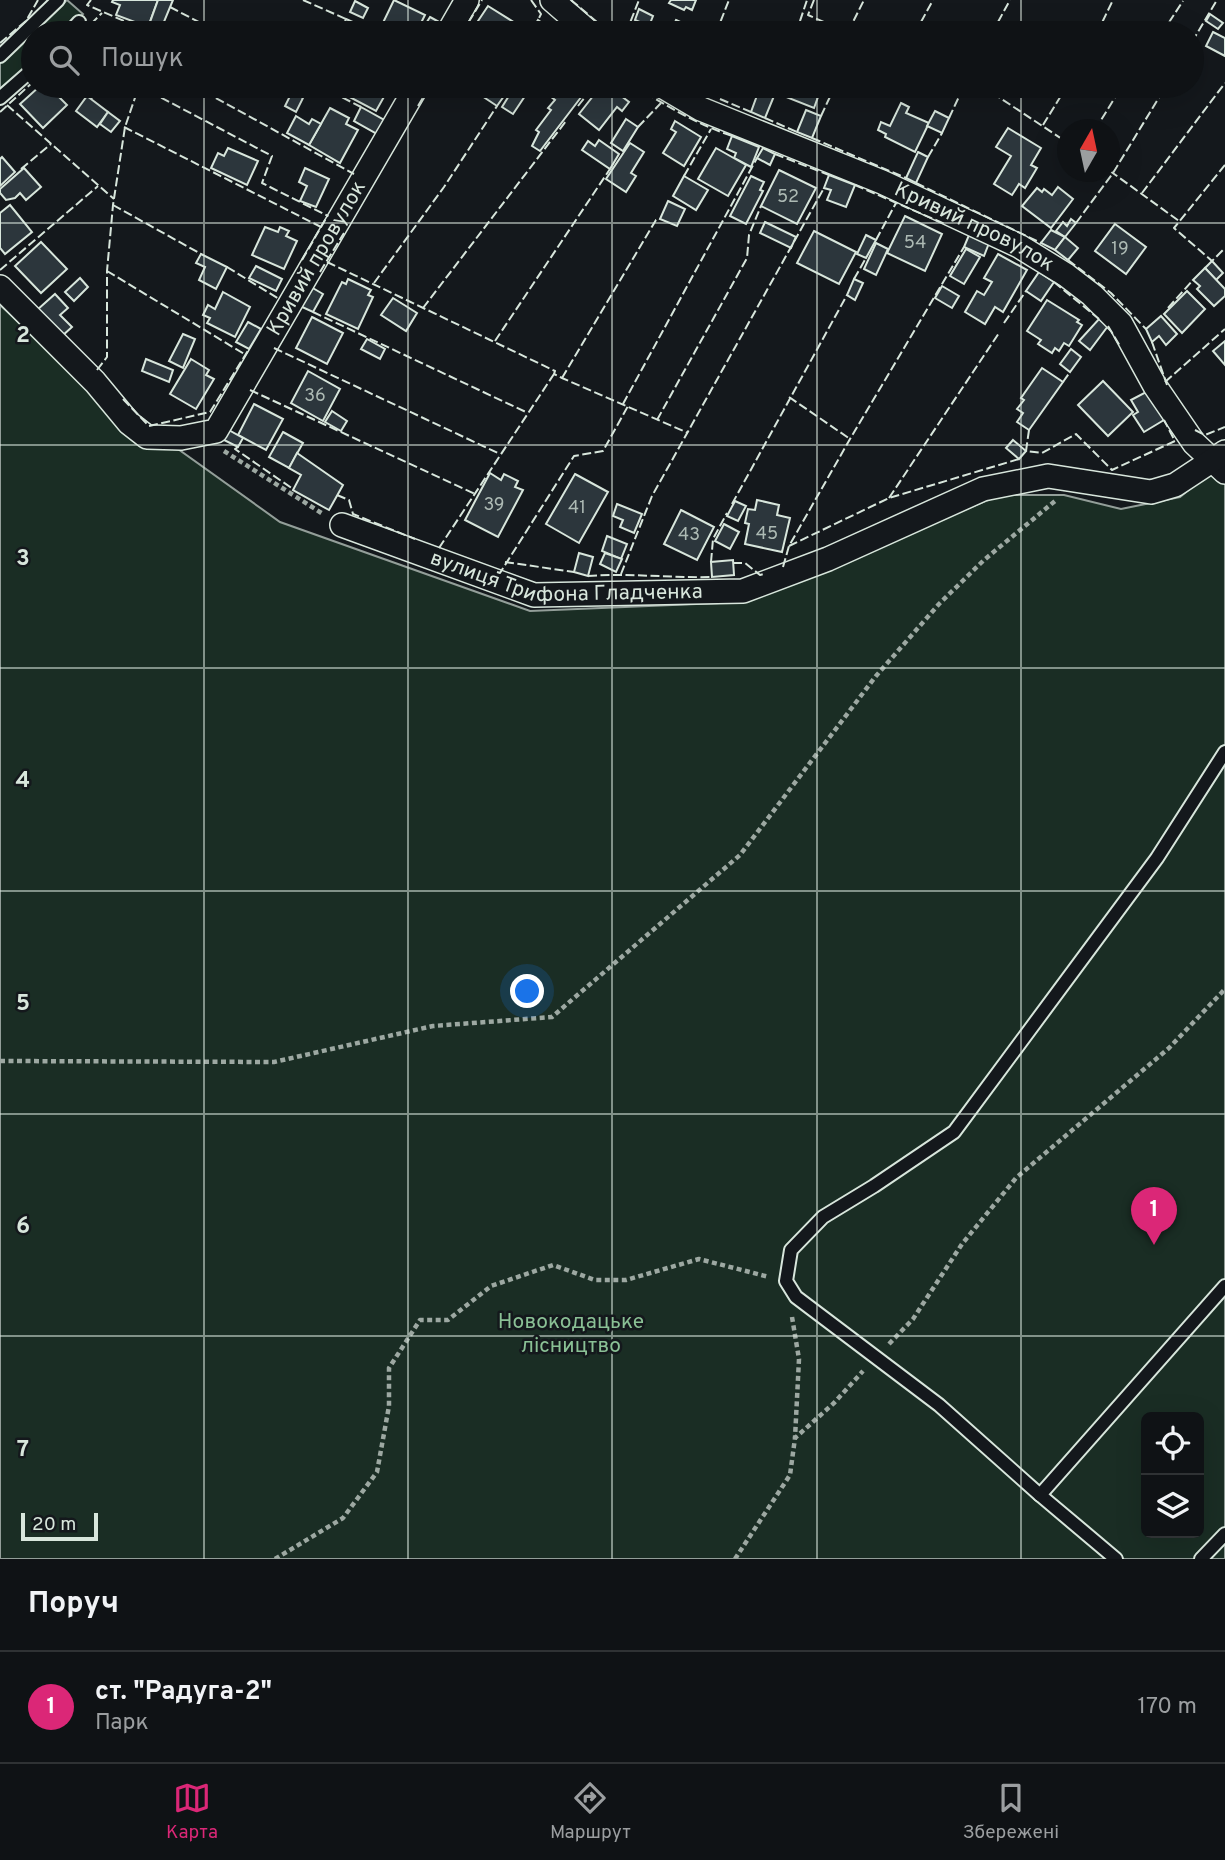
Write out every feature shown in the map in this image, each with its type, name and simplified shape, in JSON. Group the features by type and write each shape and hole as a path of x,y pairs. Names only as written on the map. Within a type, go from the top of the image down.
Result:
{"street":[{"path":"455,21 467,0"},
{"path":"552,0 576,21"},
{"name":"Кривий провулок","path":"215,431 410,98"},
{"name":"Кривий провулок","path":"682,98 701,109 882,182 1007,241 1066,275 1092,295 1121,324 1155,386 1194,443 1221,461"},
{"path":"0,287 95,382 129,423 146,437 181,438 215,431"},
{"name":"вулиця Трифона Гладченка","path":"342,525 534,595 743,591 828,559 983,489 1048,476 1151,492 1175,485 1221,461"}],"lane":[{"path":"36,21 58,0"},
{"path":"0,55 21,35"},
{"path":"0,99 21,80"},
{"path":"1116,1559 939,1405 796,1297 786,1281 792,1250 823,1217 954,1132 1157,858 1225,752"},
{"path":"1040,1495 1225,1286"},
{"path":"1201,1559 1225,1534"}],"path":[{"path":"215,431 214,445 342,525"},
{"path":"0,1061 274,1062 433,1026 552,1017 740,855 876,676 939,604 1039,513 1064,495"},
{"path":"795,1438 834,1403 913,1319 962,1244 1016,1178 1169,1048 1225,989"},
{"path":"275,1559 342,1518 377,1472 389,1406 389,1368 419,1320 448,1320 491,1286 553,1265 595,1280 626,1280 699,1259 786,1281 799,1359 795,1438 790,1475 735,1559"}],"green space":[{"path":"67,0 83,14 76,21 44,21"},
{"path":"21,42 21,76 0,94 0,61"},
{"name":"Новокодацьке лісництво","path":"0,305 80,379 280,522 530,611 744,602 1000,495 1064,495 1121,509 1180,497 1225,460 1225,1559 0,1559"}],"building":[{"path":"158,0 150,21 132,21 116,15 120,5 112,2"},
{"path":"158,0 173,0 164,21 150,21"},
{"path":"394,0 425,15 422,21 384,21"},
{"path":"671,0 696,0 692,10 686,7 684,10 669,3"},
{"path":"355,1 368,8 363,18 350,12"},
{"path":"488,6 512,21 478,21"},
{"path":"639,9 653,16 651,21 635,20"},
{"path":"1210,14 1223,23 1218,29 1206,21"},
{"path":"1213,32 1225,38 1225,56 1206,46"},
{"path":"27,98 60,98 67,105 43,128 20,104"},
{"path":"86,98 90,98 108,112 97,127 76,111"},
{"path":"289,98 303,98 296,112 285,106"},
{"path":"351,98 383,98 376,111"},
{"path":"485,98 503,98 497,106"},
{"path":"508,98 524,98 513,114 502,107"},
{"path":"552,98 580,98 540,151 532,146 539,132 536,130 555,100"},
{"path":"592,98 624,98 629,102 622,111 617,107 599,130 579,114"},
{"path":"756,98 773,98 765,118 751,112"},
{"path":"789,98 818,98 814,108"},
{"path":"901,103 909,107 906,113 929,123 915,152 885,137 886,134 878,130 881,122 890,126"},
{"path":"361,107 386,121 379,135 354,121"},
{"path":"330,108 349,118 346,124 358,130 340,163 309,145"},
{"path":"806,110 821,116 812,138 797,132"},
{"path":"935,111 949,118 942,133 927,126"},
{"path":"108,112 120,121 111,132 100,124"},
{"path":"296,116 309,124 312,119 321,124 309,145 287,133"},
{"path":"626,119 638,127 623,151 611,143"},
{"path":"675,121 701,137 684,166 663,153 676,132 671,129"},
{"path":"1008,128 1041,148 1031,165 1037,168 1025,188 1019,184 1012,195 994,184 1011,156 996,147"},
{"path":"732,136 759,147 751,167 734,158 736,153 727,149"},
{"path":"599,140 619,154 610,169 582,150 588,141 595,146"},
{"path":"630,143 644,152 631,173 636,176 626,192 606,179"},
{"path":"228,148 258,161 247,185 211,168 218,153 224,156"},
{"path":"716,148 746,165 728,196 698,179"},
{"path":"763,148 775,154 770,165 757,158"},
{"path":"918,152 928,157 916,183 906,178"},
{"path":"2,157 15,172 0,186 0,159"},
{"path":"24,168 41,187 26,200 20,193 15,198 6,200 0,189"},
{"path":"305,168 329,179 316,207 300,201 307,186 299,182"},
{"path":"779,170 816,188 797,224 761,206"},
{"path":"829,175 855,185 846,207 827,200 831,190 824,188"},
{"path":"684,176 708,190 696,210 673,196"},
{"path":"751,176 764,182 760,190 763,191 746,224 730,216"},
{"path":"1058,187 1073,199 1051,228 1022,206 1037,188 1052,195"},
{"path":"668,201 685,209 677,226 660,219"},
{"path":"10,205 32,232 5,254 0,248 0,213"},
{"path":"905,216 942,234 925,271 887,253"},
{"path":"1071,219 1076,223 1065,237 1056,231 1063,222 1067,226"},
{"path":"765,222 796,237 791,248 760,233"},
{"path":"1115,224 1146,247 1126,274 1095,251"},
{"path":"265,227 278,232 280,227 289,231 286,236 297,241 284,269 252,255"},
{"path":"1051,230 1065,237 1055,250 1041,243"},
{"path":"814,231 856,252 839,284 797,263"},
{"path":"866,235 876,240 866,258 857,254"},
{"path":"969,235 989,243 984,256 964,247"},
{"path":"1065,237 1078,248 1068,260 1055,250"},
{"path":"41,242 67,269 41,293 15,266"},
{"path":"876,243 888,249 876,275 864,269"},
{"path":"966,249 980,257 964,284 950,276"},
{"path":"201,254 227,267 216,289 199,280 205,267 196,263"},
{"path":"998,254 1027,270 1003,312 995,307 985,324 965,312 977,291 984,295 992,282 984,278"},
{"path":"1212,261 1223,273 1216,280 1205,268"},
{"path":"256,266 282,279 276,291 249,278"},
{"path":"1205,268 1225,289 1225,296 1214,306 1197,289 1200,286 1193,280"},
{"path":"1039,272 1054,282 1041,301 1026,291"},
{"path":"80,278 88,287 74,301 65,292"},
{"path":"348,279 371,290 368,295 373,297 358,329 326,314 342,282 346,284"},
{"path":"854,279 863,283 855,300 847,295"},
{"path":"942,286 959,296 952,308 935,298"},
{"path":"311,287 323,294 313,312 300,306"},
{"path":"1187,291 1205,309 1182,333 1164,314"},
{"path":"223,292 250,307 235,337 207,323 210,318 203,315 208,305 215,309"},
{"path":"55,294 68,308 60,315 72,327 62,336 37,310"},
{"path":"393,298 417,313 406,331 381,315"},
{"path":"1047,300 1079,320 1077,322 1082,325 1069,346 1064,343 1059,351 1055,348 1052,353 1038,344 1041,340 1027,331"},
{"path":"1161,316 1177,334 1166,345 1159,336 1152,342 1146,329"},
{"path":"312,317 343,333 327,364 296,348"},
{"path":"1099,319 1108,326 1090,350 1079,341"},
{"path":"248,322 261,329 249,349 236,342"},
{"path":"183,334 195,339 183,368 169,361"},
{"path":"367,339 385,349 380,359 361,349"},
{"path":"1225,341 1225,365 1213,351"},
{"path":"1071,349 1081,357 1070,372 1060,364"},
{"path":"146,359 173,370 169,382 142,371"},
{"path":"191,359 209,370 206,375 214,379 196,409 170,394"},
{"path":"1042,368 1063,382 1029,430 1017,422 1023,413 1017,409 1024,400 1021,398"},
{"path":"308,371 340,389 323,421 291,403"},
{"path":"1103,381 1133,412 1108,436 1078,405"},
{"path":"1148,391 1164,420 1144,432 1133,415 1138,412 1131,400"},
{"path":"254,404 283,419 266,450 238,435"},
{"path":"332,411 347,421 341,431 325,422"},
{"path":"225,428 243,438 238,447 220,438"},
{"path":"283,432 303,443 289,468 269,457"},
{"path":"1013,440 1026,451 1019,459 1006,448"},
{"path":"297,453 343,485 329,510 293,490 301,475 289,468"},
{"path":"490,473 501,480 504,474 518,481 515,487 523,490 498,537 465,520"},
{"path":"575,474 608,492 579,543 546,524"},
{"path":"757,500 779,505 777,515 790,518 782,552 745,544 749,524 745,523 748,509 755,510"},
{"path":"735,501 746,506 738,521 727,516"},
{"path":"617,504 642,514 634,533 620,527 623,520 613,516"},
{"path":"681,510 714,527 697,560 664,544"},
{"path":"724,524 739,532 730,549 715,541"},
{"path":"607,536 627,544 621,559 602,551"},
{"path":"579,553 593,557 588,576 574,572"},
{"path":"605,553 622,559 616,572 600,564"},
{"path":"733,560 734,575 712,577 711,562"}],"fence":[{"path":"26,21 38,0"},
{"path":"91,0 87,5 124,21"},
{"path":"303,0 346,19"},
{"path":"469,21 482,0"},
{"path":"531,0 541,14 538,20"},
{"path":"571,0 596,21"},
{"path":"631,21 639,0"},
{"path":"721,21 729,0"},
{"path":"800,21 807,0"},
{"path":"814,0 808,15 822,21"},
{"path":"854,21 864,0"},
{"path":"922,21 933,0"},
{"path":"999,21 1010,0"},
{"path":"1103,21 1113,0"},
{"path":"1204,22 1217,0"},
{"path":"1170,21 1183,1"},
{"path":"170,7 197,21"},
{"path":"94,21 102,13"},
{"path":"0,43 21,25"},
{"path":"1142,193 1225,83"},
{"path":"0,112 21,93"},
{"path":"97,370 107,357 107,271 113,205 125,127 135,98"},
{"path":"162,98 272,156 262,183 328,216"},
{"path":"216,98 354,174"},
{"path":"343,98 361,107"},
{"path":"418,106 423,98"},
{"path":"578,106 584,98"},
{"path":"653,98 706,126 732,136"},
{"path":"821,116 829,98"},
{"path":"949,118 958,98"},
{"path":"1000,98 1057,136"},
{"path":"1043,125 1060,98"},
{"path":"1102,119 1115,98"},
{"path":"1076,223 1113,173 1159,98"},
{"path":"720,99 751,112"},
{"path":"638,127 661,103"},
{"path":"7,105 114,199"},
{"path":"374,283 444,187 497,106"},
{"path":"765,118 797,132"},
{"path":"423,308 566,121"},
{"path":"124,127 321,227"},
{"path":"684,176 711,129"},
{"path":"928,157 942,133"},
{"path":"812,138 906,178"},
{"path":"21,169 51,144"},
{"path":"775,154 829,175"},
{"path":"623,404 757,158"},
{"path":"1225,165 1174,228 1212,261 1225,248"},
{"path":"495,341 610,169"},
{"path":"1120,178 1179,221"},
{"path":"916,183 1041,243"},
{"path":"855,185 945,224"},
{"path":"0,270 98,186"},
{"path":"621,574 652,496 824,188"},
{"path":"876,240 896,203"},
{"path":"113,205 201,254"},
{"path":"657,420 747,258 749,235 761,206"},
{"path":"302,260 328,215"},
{"path":"562,378 656,220 660,219"},
{"path":"320,272 344,233"},
{"path":"783,567 789,546 964,247"},
{"path":"854,279 866,258"},
{"path":"1068,260 1111,293 1146,329"},
{"path":"327,262 555,371 554,374 562,378 688,433"},
{"path":"227,267 279,299"},
{"path":"107,271 246,355"},
{"path":"1168,308 1193,280"},
{"path":"1054,282 1099,319"},
{"path":"1004,323 1026,291"},
{"path":"732,504 847,295"},
{"path":"313,312 528,413"},
{"path":"1108,326 1120,346"},
{"path":"1165,382 1225,329"},
{"path":"889,498 999,333"},
{"path":"1152,342 1167,385"},
{"path":"274,348 500,454"},
{"path":"123,399 149,426 210,412 249,349"},
{"path":"1063,382 1070,372"},
{"path":"439,548 554,374"},
{"path":"250,390 475,494"},
{"path":"789,397 850,439"},
{"path":"497,572 500,573 574,456 603,451 628,406"},
{"path":"1029,430 1026,451 1042,453 1076,434 1112,470 1175,441 1164,420"},
{"path":"1195,430 1205,435 1225,427"},
{"path":"238,447 235,449 293,489"},
{"path":"789,546 889,498 1019,459"},
{"path":"337,495 349,500 353,514 415,539"},
{"path":"711,562 713,539 727,513"},
{"path":"505,562 574,572"},
{"path":"733,563 745,563 760,575 764,574"},
{"path":"588,576 712,577"}],"place":[{"name":"ст. \"Радуга-2\"","path":"1154,1245"}]}
